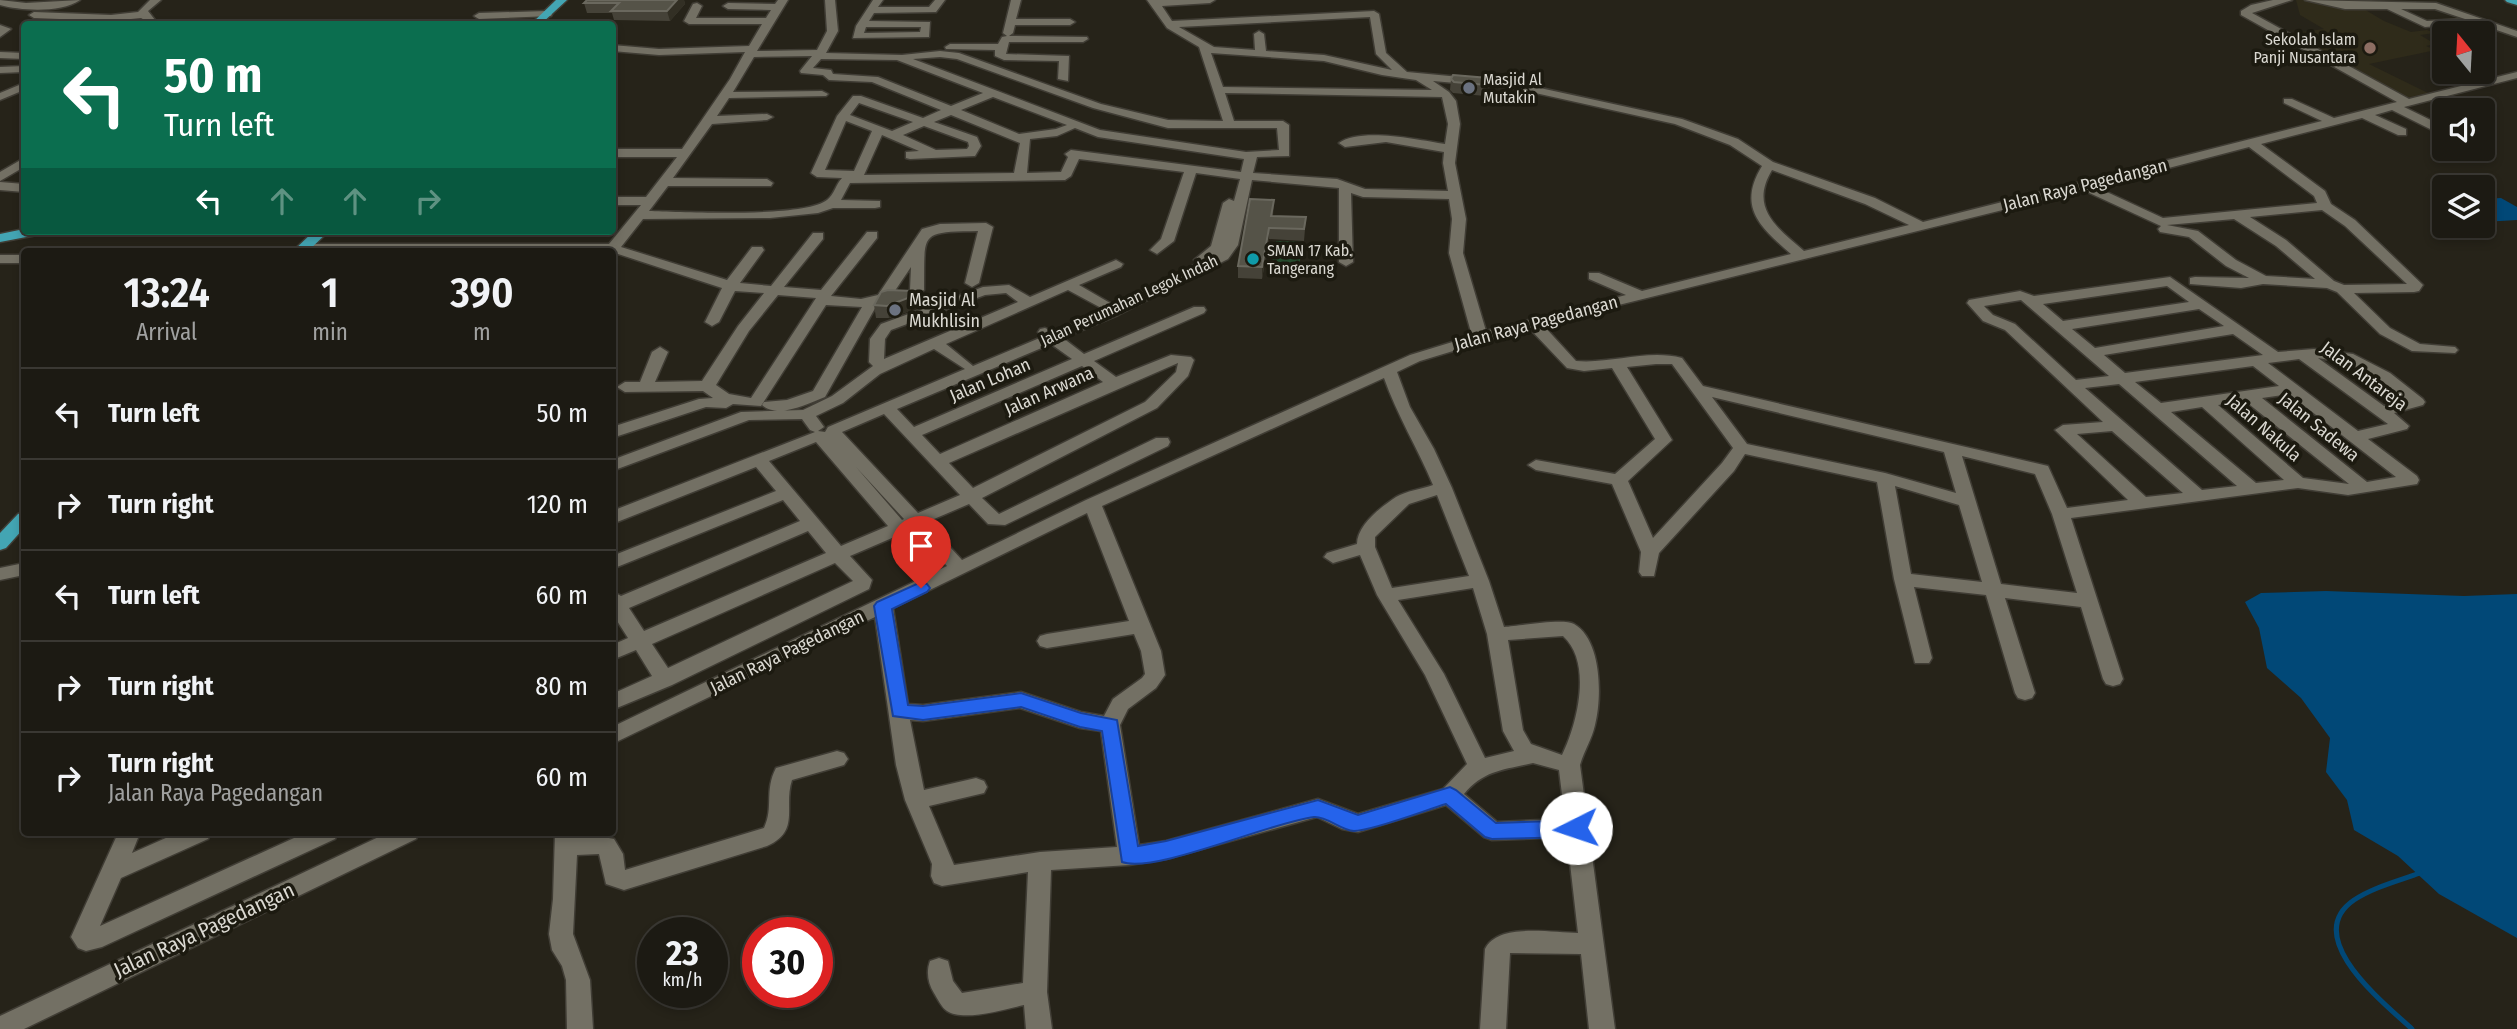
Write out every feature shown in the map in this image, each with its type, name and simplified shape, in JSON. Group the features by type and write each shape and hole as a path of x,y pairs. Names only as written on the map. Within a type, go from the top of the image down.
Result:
{"main road":[{"path":"539,21 562,0"},
{"path":"2510,0 2517,2"},
{"path":"0,238 21,234"},
{"path":"303,248 317,235"},
{"path":"1,541 21,521"}],"street":[{"path":"23,21 40,6 75,0"},
{"path":"0,2 111,18 144,20 143,10 156,0"},
{"path":"830,0 835,15 830,41 805,71 824,71 830,77 893,66 940,54 959,56 1097,106 1168,124 1284,127 1285,153 1246,153 1117,137 1067,125"},
{"path":"863,24 923,23 928,25 925,35 857,36 863,24 871,10 878,0"},
{"path":"871,10 933,10 940,0"},
{"path":"1016,0 999,54 1004,57 1065,58 1065,79"},
{"path":"1154,2 1210,0"},
{"path":"1343,0 1349,15"},
{"path":"2287,0 2255,7 2245,13 2407,103"},
{"path":"2310,0 2329,5 2436,6 2477,21"},
{"path":"1154,2 1169,24 1204,47 1221,53 1324,58 1419,77 1513,85 1678,121 1734,142 1769,165 1870,201 1919,225"},
{"path":"728,6 780,4"},
{"path":"613,248 667,182 780,4"},
{"path":"697,6 689,21 767,21"},
{"path":"2388,6 2425,23 2432,23"},
{"path":"479,16 547,14"},
{"path":"1169,24 1375,15 1381,54 1397,73"},
{"path":"1010,22 1070,22"},
{"path":"2496,27 2517,34"},
{"path":"0,28 6,29 0,34"},
{"path":"1259,34 1261,54"},
{"path":"950,47 1083,39"},
{"path":"830,41 944,40 946,42 940,54"},
{"path":"1204,47 1230,126"},
{"path":"616,48 861,58 985,93 1110,139 1236,157 1239,160 1241,176"},
{"path":"0,55 21,55"},
{"path":"893,66 949,111 1027,142 1020,176"},
{"path":"993,68 1029,69 1029,83"},
{"path":"0,70 21,69"},
{"path":"1389,93 1397,73"},
{"name":"Jalan Raya Pagedangan","path":"616,734 1092,504 1415,358 1532,322 2084,186 2517,75"},
{"path":"892,135 949,111 1014,77"},
{"path":"1419,77 1445,94 1450,101 1454,124 1449,163 1459,219 1456,253 1480,337"},
{"path":"0,97 21,87"},
{"path":"1217,90 1445,94"},
{"path":"724,95 822,94"},
{"path":"843,117 879,130 892,135 912,149 935,155 971,153 975,146 973,140 857,98 843,117 816,171 820,174 858,175 879,130"},
{"path":"2288,101 2333,121"},
{"path":"1017,138 1031,134 1062,132 1067,125 1097,106"},
{"path":"2392,106 2432,125"},
{"path":"2363,114 2402,132"},
{"path":"707,121 767,117"},
{"name":"Jalan Perumahan Legok Indah","path":"616,506 821,428 966,365 1113,312 1228,251 1246,153 1244,127"},
{"path":"1345,143 1386,138 1451,149"},
{"path":"2195,281 2241,284 2263,280 2335,286 2414,288 2416,285 2350,223 2325,206 2320,194 2251,143"},
{"path":"912,149 905,172 961,172"},
{"path":"616,153 685,153"},
{"path":"831,204 845,181 850,179 1065,176 1073,155 1241,176 1345,185 1363,193 1456,195"},
{"path":"0,177 21,164"},
{"path":"1769,165 1756,183 1759,213 1766,225 1800,255"},
{"path":"1157,250 1167,241 1191,169"},
{"name":"Jalan Perumahan Legok Indah","path":"616,516 758,460 821,428 887,408 1049,334 1213,252 1217,248 1241,176"},
{"path":"667,182 767,183"},
{"path":"1345,185 1346,262"},
{"path":"0,186 21,188"},
{"path":"2084,186 2154,221 2165,222 2325,206"},
{"path":"616,201 651,201"},
{"path":"641,215 758,215 810,211 831,204 875,204"},
{"path":"2234,213 2281,243 2385,331 2417,348 2450,350"},
{"path":"2154,221 2150,224 2152,226 2193,234 2231,263 2263,280"},
{"path":"616,250 730,286 872,302 883,298 918,242 933,230 986,228 972,283"},
{"path":"751,409 824,298 872,235"},
{"path":"707,386 772,291 818,236"},
{"path":"917,290 918,242"},
{"path":"712,321 730,286 757,250"},
{"path":"0,259 21,259"},
{"path":"821,428 831,404 865,375 1116,264"},
{"path":"1594,276 1640,295"},
{"path":"2031,301 2169,280 2274,356"},
{"path":"1069,285 1105,306"},
{"path":"888,364 877,362 875,342 878,334 886,327 983,291 1009,289 1028,302"},
{"path":"2198,496 2116,426 2010,327 1987,318 1974,303 2020,295 2031,301 2252,489"},
{"path":"616,464 751,409 789,405 819,394 872,302"},
{"path":"2060,326 2201,304"},
{"name":"Jalan Lohan","path":"912,434 1199,310"},
{"path":"1532,322 1572,365 1618,365 1672,359 1677,361 1741,448 1885,478 1967,502"},
{"path":"2091,353 2235,329"},
{"path":"1049,334 1114,383"},
{"path":"935,343 966,365"},
{"path":"2401,359 2417,348"},
{"path":"646,386 660,352"},
{"path":"2073,385 2256,361 2274,356 2304,355 2352,359 2417,402 2384,411"},
{"name":"Jalan Antareja","path":"2304,355 2401,426 2356,437"},
{"name":"Jalan Arwana","path":"938,461 1114,383 1176,358 1186,360 1183,373 1151,404 972,496"},
{"path":"2061,514 2298,483 2348,490 2411,480 2256,361"},
{"path":"1618,365 1664,439 1619,480"},
{"path":"1389,370 1402,407 1426,449 1443,488 1480,581 1497,634 1514,731 1524,750 1569,765"},
{"path":"625,387 707,386 724,398 751,409"},
{"path":"1696,389 2042,470 2061,514 2113,679"},
{"path":"2156,409 2292,389"},
{"name":"Jalan Sadewa","path":"2249,396 2364,488"},
{"name":"Jalan Nakula","path":"2204,401 2298,483"},
{"path":"616,432 705,402 792,416 821,428 908,524 960,569"},
{"path":"887,408 994,520 999,521 1162,442"},
{"path":"2116,426 2063,430 2142,503"},
{"path":"1650,552 1728,467 1741,448"},
{"path":"1951,449 2025,693"},
{"path":"616,701 862,585 863,580 838,555 758,460"},
{"path":"1536,465 1619,480"},
{"path":"1885,478 1903,579 1922,659"},
{"path":"1619,480 1650,552 1648,572"},
{"path":"1443,488 1403,500 1371,528 1366,537 1366,547 1385,595 1434,674 1479,768"},
{"path":"616,561 786,492"},
{"path":"616,651 972,496"},
{"path":"1092,504 1151,651 1155,675 1149,683 1120,704 1110,725 1129,856"},
{"path":"616,601 811,523"},
{"path":"1334,557 1366,547"},
{"path":"0,574 21,570"},
{"path":"1903,579 2087,601"},
{"path":"1385,595 1480,581"},
{"path":"616,603 665,680"},
{"path":"883,606 907,765 916,800 943,864 942,876 1040,861 1129,856 1166,850 1318,808 1358,823 1450,795 1469,773 1479,768 1533,755"},
{"path":"1047,640 1140,626"},
{"path":"1497,634 1567,628 1577,637 1589,670 1588,709 1582,735 1569,765 1589,944 1602,1029"},
{"path":"899,711 923,713 1021,700 1080,720 1110,725"},
{"path":"580,1029 578,980 573,962 564,950 561,934 565,899 566,840 606,846 612,854 614,877 624,880 759,840 772,834 779,819 779,783 784,774 836,759"},
{"path":"916,800 976,787"},
{"path":"1450,795 1492,831 1576,828"},
{"path":"128,836 83,937 86,941 94,940 297,839"},
{"path":"113,871 193,836"},
{"name":"Jalan Raya Pagedangan","path":"0,1028 402,836"},
{"path":"1039,1029 1035,992 1040,861"},
{"path":"1493,1029 1497,949 1500,945 1506,942 1589,944"},
{"path":"939,969 942,985 955,1003 966,1005 1035,992"}],"shaded area":[{"name":"Sekolah Islam Panji Nusantara","path":"2296,0 2360,0 2368,4 2357,5 2384,21 2411,32 2432,32 2420,35 2432,42 2426,46 2432,51 2369,64 2428,93 2406,98 2286,34 2324,29 2300,15"}],"green space":[{"path":"1276,241 1303,242 1298,273 1270,272"}],"water":[{"path":"2495,198 2501,198 2517,207 2517,220 2495,221"},
{"path":"2326,591 2464,596 2517,594 2517,938 2439,894 2398,856 2354,830 2347,800 2326,772 2330,738 2301,698 2267,668 2259,628 2245,602 2261,593"}],"building":[{"path":"587,0 677,0 667,11 611,11 619,3 584,3"},
{"path":"1453,75 1488,78 1486,85 1454,82 1451,79"},
{"name":"SMAN 17 Kab. Tangerang","path":"1250,199 1274,200 1271,216 1306,217 1304,229 1269,228 1262,267 1238,266"},
{"path":"912,291 908,298 887,306 874,305 881,292"}],"waterway":[{"path":"2412,1029 2367,987 2352,969 2341,950 2336,932 2340,915 2354,900 2420,873"}],"place":[{"name":"Sekolah Islam Panji Nusantara","path":"2370,48"},
{"name":"Masjid Al Mutakin","path":"1469,88"},
{"name":"SMAN 17 Kab. Tangerang","path":"1253,259"},
{"name":"Masjid Al Mukhlisin","path":"895,310"}],"route":[{"path":"921,588 883,606 899,711 923,713 1021,700 1030,701 1055,713 1110,725 1129,856 1166,850 1318,808 1358,823 1450,795 1469,814 1499,833 1576,828"}]}
